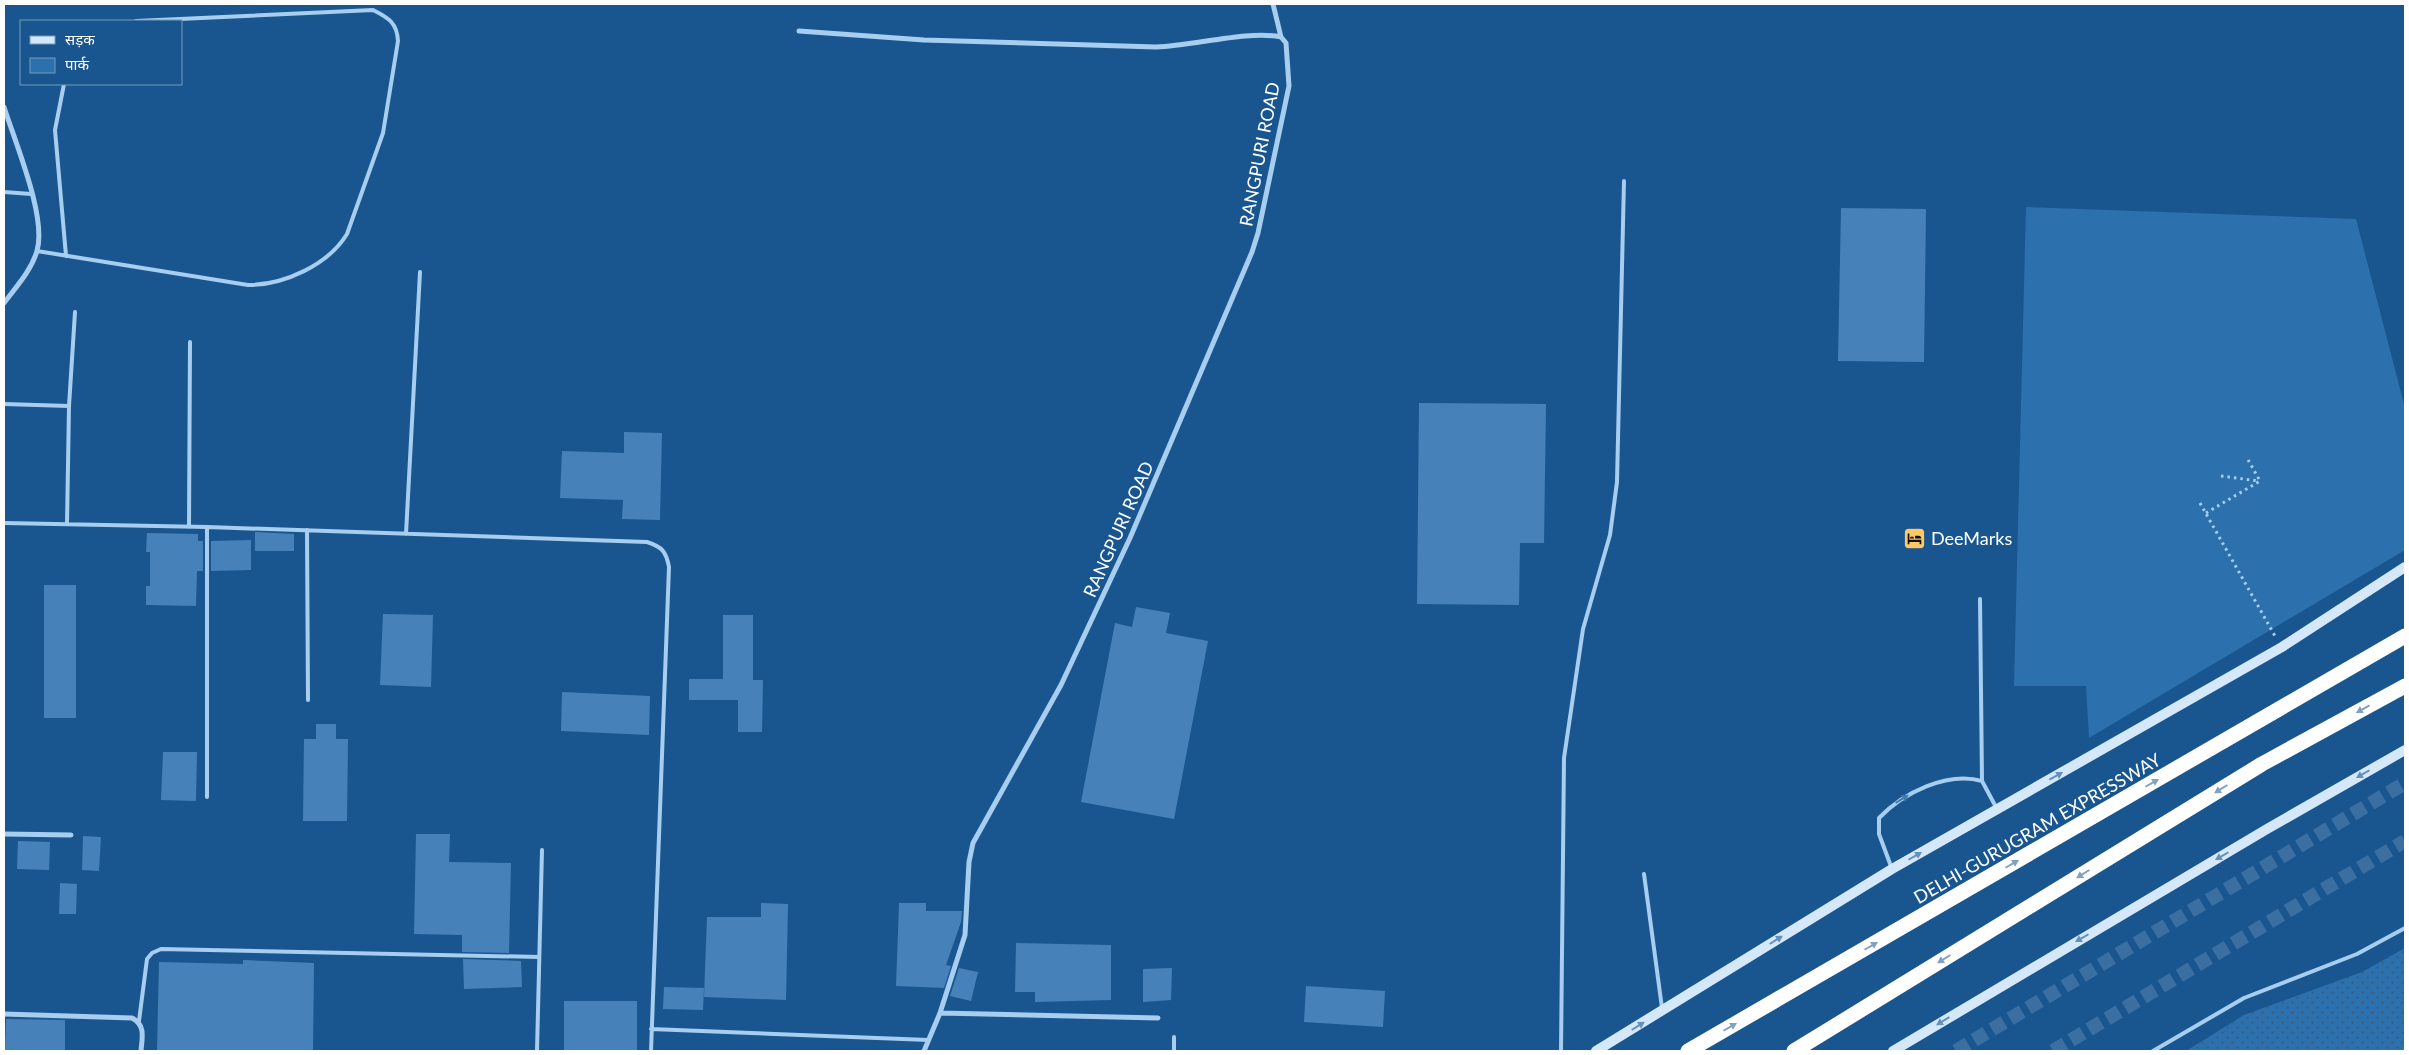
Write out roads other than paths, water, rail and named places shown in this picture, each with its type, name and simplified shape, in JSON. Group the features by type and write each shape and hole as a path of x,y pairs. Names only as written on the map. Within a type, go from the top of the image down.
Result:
{"highway":[{"name":"DELHI-GURUGRAM EXPRESSWAY","path":"1688,1051 2405,636"},
{"path":"1794,1051 2262,764 2405,686"}],"main road":[{"path":"1596,1051 1892,868 2282,647 2405,567"},
{"path":"1893,1051 2405,750"}],"street":[{"name":"RANGPURI ROAD","path":"924,1051 940,1013 965,936 969,862 973,843 1061,685 1130,538 1252,252 1258,233 1289,86 1286,43 1281,37 1272,4"},
{"path":"799,31 924,40 1156,47 1183,46 1256,35 1281,37"},
{"path":"4,107 31,194 40,231 37,251 26,273 4,303"},
{"path":"4,834 70,835"},
{"path":"940,1013 1158,1018"},
{"path":"4,1014 132,1018 139,1022 142,1030 142,1051"}],"lane":[{"path":"37,251 248,284 266,284 282,280 319,261 340,246 347,234 378,148 398,41 394,23 373,10 158,20"},
{"path":"64,85 54,130 66,256"},
{"path":"1561,1051 1565,751 1586,615 1610,535 1615,500 1619,460 1624,181"},
{"path":"4,192 31,194"},
{"path":"406,534 420,272"},
{"path":"67,524 69,406 75,312"},
{"path":"189,527 190,342"},
{"path":"4,404 69,406"},
{"path":"4,523 307,530 647,542 659,546 666,553 669,582 651,1051"},
{"path":"207,527 207,796"},
{"path":"307,530 308,700"},
{"path":"1980,599 1982,781 1997,809"},
{"path":"1892,868 1879,834 1878,818 1889,807 1907,795 1946,781 1969,777 1982,781"},
{"path":"537,1051 542,850"},
{"path":"1644,874 1662,1010"},
{"path":"2152,1051 2244,998 2357,954 2405,928"},
{"path":"139,1022 147,959 152,953 161,949 539,957"},
{"path":"651,1029 928,1040"},
{"path":"1174,1037 1174,1051"}],"tunnel":[{"path":"1956,1051 2405,783"},
{"path":"2053,1051 2405,841"}],"place":[{"name":"DeeMarks","path":"1915,538"}]}
